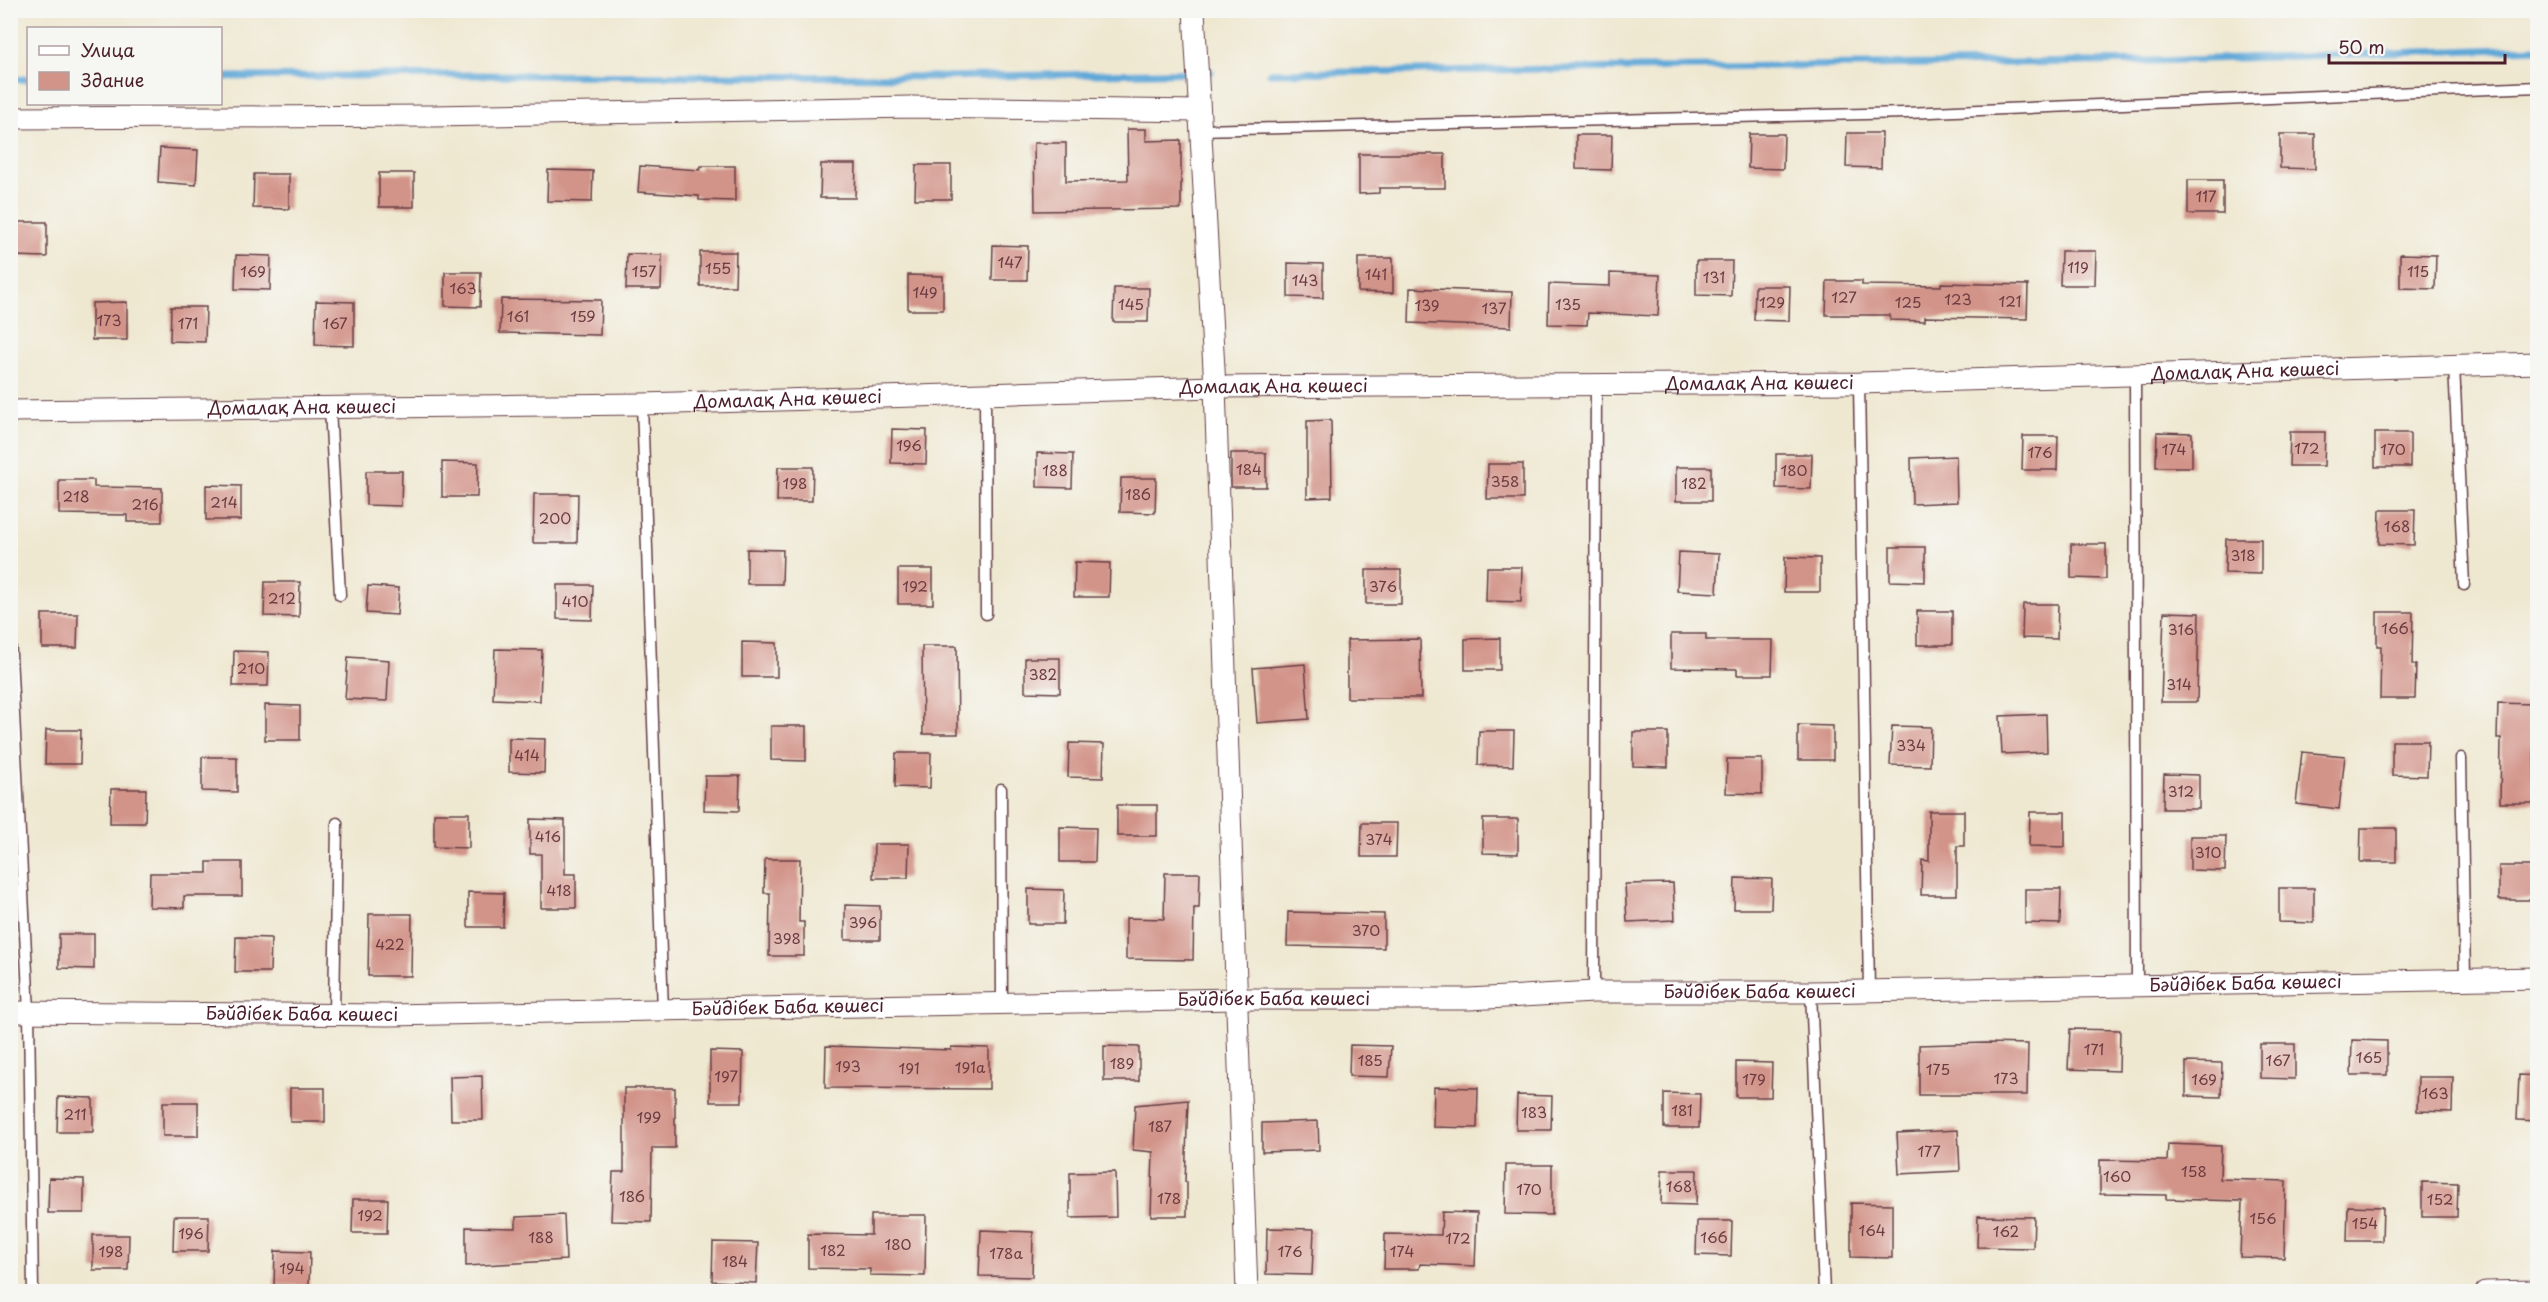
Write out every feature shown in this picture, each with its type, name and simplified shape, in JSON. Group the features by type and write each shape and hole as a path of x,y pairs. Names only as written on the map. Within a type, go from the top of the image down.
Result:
{"street":[{"path":"1194,15 1215,387 1247,1292"},
{"path":"10,118 432,116 911,107 1199,112"},
{"name":"Домалақ Ана көшесі","path":"10,411 642,404 1215,387 1859,383 2135,373 2538,363"},
{"name":"Бәйдібек Баба көшесі","path":"20,1012 334,1014 663,1011 1237,999 1469,999 1594,992 1811,992 2538,978"},
{"path":"2486,1292 2538,1291"}],"lane":[{"path":"1199,112 1906,113 2538,87"},
{"path":"2454,365 2464,585"},
{"path":"2135,373 2137,985"},
{"path":"1594,992 1596,383"},
{"path":"1859,383 1869,991"},
{"path":"985,394 986,614"},
{"path":"642,404 663,1011"},
{"path":"330,408 340,595"},
{"path":"10,634 20,1012 33,1292"},
{"path":"2461,758 2465,979"},
{"path":"1001,789 1002,1005"},
{"path":"334,1014 337,823"},
{"path":"1811,992 1824,1292"}],"building":[{"path":"1127,129 1146,129 1146,141 1181,140 1181,209 1035,211 1034,143 1066,143 1066,181 1128,180"},
{"path":"1847,133 1882,133 1881,168 1846,167"},
{"path":"1749,134 1784,134 1783,169 1748,168"},
{"path":"2280,134 2315,134 2315,169 2280,168"},
{"path":"1576,135 1612,135 1611,170 1576,169"},
{"path":"160,148 198,150 196,185 158,182"},
{"path":"1359,154 1445,154 1445,188 1379,188 1379,193 1359,194"},
{"path":"821,164 856,164 855,198 820,198"},
{"path":"916,165 951,165 951,199 915,199"},
{"path":"640,166 700,170 700,166 735,166 735,201 699,200 699,196 638,192"},
{"path":"548,170 593,171 592,202 547,201"},
{"path":"379,173 414,173 414,207 379,207"},
{"path":"254,174 289,174 289,209 253,208"},
{"path":"2188,180 2223,180 2223,214 2188,214"},
{"path":"12,222 47,222 47,257 12,256"},
{"path":"993,245 1028,246 1027,280 992,280"},
{"path":"2061,251 2096,251 2095,285 2060,285"},
{"path":"700,252 736,252 735,286 700,286"},
{"path":"627,254 662,255 661,289 626,289"},
{"path":"2400,254 2436,255 2435,289 2400,288"},
{"path":"236,255 271,256 270,290 235,289"},
{"path":"1358,258 1393,258 1393,293 1358,292"},
{"path":"1696,261 1732,261 1731,296 1696,295"},
{"path":"1288,263 1323,264 1323,298 1288,297"},
{"path":"445,272 481,272 480,307 445,306"},
{"path":"1610,273 1660,275 1658,316 1588,313 1587,325 1548,324 1549,284 1610,286"},
{"path":"908,275 943,276 943,310 908,310"},
{"path":"1827,281 1862,281 1862,285 1941,286 1941,283 2028,285 2027,319 1925,317 1925,321 1890,320 1890,315 1826,315"},
{"path":"1755,286 1790,286 1789,321 1754,320"},
{"path":"1114,288 1149,288 1148,322 1113,322"},
{"path":"1410,288 1512,292 1511,327 1409,323"},
{"path":"501,299 601,300 600,335 500,333"},
{"path":"316,301 354,302 354,346 315,345"},
{"path":"127,302 127,340 92,340 92,303"},
{"path":"171,307 206,307 205,342 170,341"},
{"path":"1331,420 1332,497 1307,498 1307,421"},
{"path":"892,429 927,430 926,464 891,463"},
{"path":"2157,432 2192,433 2192,467 2156,467"},
{"path":"2290,432 2325,432 2324,466 2289,466"},
{"path":"2375,433 2410,433 2410,467 2375,467"},
{"path":"2023,436 2058,436 2057,470 2022,470"},
{"path":"1037,453 1073,454 1072,488 1037,487"},
{"path":"1231,453 1266,453 1266,487 1231,487"},
{"path":"1776,454 1812,454 1811,489 1776,488"},
{"path":"1956,456 1957,502 1912,504 1911,458"},
{"path":"442,462 478,463 477,497 442,497"},
{"path":"1488,464 1523,464 1523,499 1487,499"},
{"path":"778,467 813,467 812,501 777,501"},
{"path":"1676,467 1711,467 1711,501 1676,501"},
{"path":"366,471 402,471 401,506 366,505"},
{"path":"1121,478 1156,478 1155,513 1120,512"},
{"path":"59,480 94,480 94,487 162,488 162,522 127,522 127,515 59,514"},
{"path":"206,485 241,486 241,520 206,520"},
{"path":"534,494 578,494 577,543 533,543"},
{"path":"2380,510 2415,510 2414,545 2379,544"},
{"path":"2226,539 2261,539 2261,574 2225,573"},
{"path":"2071,544 2106,544 2106,579 2071,578"},
{"path":"1890,547 1925,547 1925,582 1890,581"},
{"path":"747,549 783,550 782,584 747,584"},
{"path":"1679,552 1719,554 1717,593 1677,591"},
{"path":"1785,557 1820,558 1820,592 1784,592"},
{"path":"1075,562 1110,563 1109,597 1074,597"},
{"path":"1487,567 1522,567 1521,602 1486,601"},
{"path":"898,569 933,569 933,604 898,604"},
{"path":"1366,570 1401,570 1401,604 1366,604"},
{"path":"265,582 300,582 299,617 264,616"},
{"path":"557,585 593,585 592,620 557,619"},
{"path":"368,586 399,588 397,615 366,613"},
{"path":"2023,604 2058,604 2057,639 2022,638"},
{"path":"1917,611 1952,611 1952,645 1917,645"},
{"path":"2164,612 2199,613 2197,702 2161,702"},
{"path":"2377,612 2413,612 2412,665 2416,665 2415,699 2380,699 2381,646 2377,646"},
{"path":"42,614 78,614 77,648 42,648"},
{"path":"1671,634 1706,634 1706,640 1773,640 1772,675 1737,675 1737,669 1671,668"},
{"path":"1500,638 1500,670 1465,670 1465,639"},
{"path":"1420,639 1421,698 1347,698 1347,640"},
{"path":"742,642 777,643 777,677 742,677"},
{"path":"922,646 957,646 958,734 923,734"},
{"path":"495,649 542,650 540,701 493,699"},
{"path":"234,651 269,652 268,686 233,686"},
{"path":"348,657 389,660 387,701 345,699"},
{"path":"1025,658 1060,658 1060,693 1025,692"},
{"path":"1305,664 1309,719 1257,723 1253,668"},
{"path":"2498,703 2533,704 2535,803 2500,803 2501,738 2497,738"},
{"path":"265,705 300,706 300,740 265,740"},
{"path":"2046,714 2047,752 2002,754 2000,716"},
{"path":"1798,725 1833,726 1833,760 1798,760"},
{"path":"771,726 806,726 806,761 771,760"},
{"path":"1892,726 1931,727 1930,766 1890,765"},
{"path":"46,730 81,730 80,764 45,764"},
{"path":"1479,731 1514,731 1513,766 1478,765"},
{"path":"1633,732 1668,732 1668,767 1633,766"},
{"path":"509,738 545,739 544,773 509,772"},
{"path":"2392,741 2428,741 2427,776 2392,775"},
{"path":"1069,743 1104,744 1103,778 1068,777"},
{"path":"2302,752 2345,756 2339,809 2296,804"},
{"path":"896,753 931,753 930,788 895,787"},
{"path":"202,757 237,757 237,792 202,791"},
{"path":"1727,759 1762,759 1762,794 1726,793"},
{"path":"2164,774 2199,775 2199,809 2163,809"},
{"path":"705,776 740,776 739,811 704,810"},
{"path":"111,789 146,789 145,823 110,823"},
{"path":"1117,805 1157,805 1157,836 1117,836"},
{"path":"1929,811 1964,811 1964,846 1957,846 1957,895 1921,895 1922,860 1929,861"},
{"path":"2030,812 2065,812 2065,847 2029,846"},
{"path":"434,813 469,813 469,848 434,847"},
{"path":"530,819 565,820 565,874 576,874 576,908 541,908 541,854 530,854"},
{"path":"1483,819 1518,819 1518,854 1483,853"},
{"path":"1362,823 1397,823 1396,857 1361,857"},
{"path":"1060,827 1096,828 1095,862 1060,862"},
{"path":"2361,828 2396,828 2396,862 2360,862"},
{"path":"2190,836 2226,836 2225,871 2190,870"},
{"path":"874,844 909,844 908,878 873,878"},
{"path":"765,859 800,859 799,922 804,922 804,956 769,956 770,893 764,893"},
{"path":"207,862 242,862 242,896 184,896 184,908 149,907 150,873 207,873"},
{"path":"2499,866 2534,866 2534,900 2499,900"},
{"path":"1165,873 1200,873 1199,908 1194,908 1193,960 1126,959 1126,918 1164,919"},
{"path":"1735,878 1772,879 1771,909 1734,909"},
{"path":"1673,883 1675,920 1627,922 1625,884"},
{"path":"2279,888 2314,888 2314,923 2279,922"},
{"path":"1028,889 1064,890 1063,924 1028,924"},
{"path":"2025,889 2061,889 2060,924 2025,923"},
{"path":"468,892 504,893 503,927 468,927"},
{"path":"845,905 880,906 880,940 845,940"},
{"path":"1288,912 1384,914 1384,948 1287,946"},
{"path":"369,914 412,914 411,976 368,976"},
{"path":"59,934 94,934 94,969 59,968"},
{"path":"236,937 271,938 270,972 235,972"},
{"path":"2070,1029 2120,1030 2119,1071 2068,1069"},
{"path":"2352,1040 2387,1041 2387,1075 2351,1075"},
{"path":"2028,1044 2027,1095 1919,1095 1919,1045"},
{"path":"2260,1044 2295,1044 2295,1079 2260,1078"},
{"path":"1350,1045 1391,1046 1389,1077 1349,1076"},
{"path":"826,1046 951,1050 951,1047 989,1048 989,1089 825,1088"},
{"path":"1104,1046 1139,1047 1139,1081 1104,1081"},
{"path":"710,1051 743,1052 742,1102 710,1102"},
{"path":"1736,1062 1772,1063 1771,1097 1736,1097"},
{"path":"2186,1062 2222,1063 2221,1097 2186,1096"},
{"path":"2519,1075 2538,1076 2538,1121 2517,1120"},
{"path":"482,1076 483,1120 451,1120 450,1077"},
{"path":"2418,1077 2453,1077 2452,1112 2417,1111"},
{"path":"1434,1087 1478,1088 1477,1128 1433,1127"},
{"path":"290,1088 325,1088 325,1122 290,1122"},
{"path":"624,1088 675,1088 675,1148 652,1148 651,1222 611,1221 613,1172 624,1172"},
{"path":"1664,1093 1700,1094 1699,1128 1664,1128"},
{"path":"1517,1095 1552,1096 1551,1130 1516,1130"},
{"path":"58,1097 93,1098 93,1132 57,1132"},
{"path":"1188,1100 1185,1182 1187,1182 1187,1216 1151,1216 1153,1152 1133,1150 1135,1105"},
{"path":"163,1102 198,1102 198,1136 163,1136"},
{"path":"1318,1121 1319,1150 1262,1152 1262,1123"},
{"path":"1958,1130 1960,1171 1899,1174 1897,1133"},
{"path":"2168,1144 2221,1146 2220,1179 2286,1181 2284,1258 2240,1257 2242,1201 2166,1199 2166,1195 2100,1194 2100,1160 2167,1161"},
{"path":"1506,1165 1552,1165 1552,1215 1505,1214"},
{"path":"1662,1170 1697,1170 1696,1205 1661,1204"},
{"path":"1115,1172 1116,1217 1070,1218 1070,1173"},
{"path":"49,1178 84,1179 84,1213 48,1213"},
{"path":"2422,1182 2458,1183 2457,1217 2422,1217"},
{"path":"353,1199 388,1199 387,1233 352,1233"},
{"path":"1851,1203 1892,1204 1892,1258 1851,1257"},
{"path":"2348,1206 2383,1207 2382,1241 2347,1241"},
{"path":"1442,1212 1477,1213 1475,1266 1420,1264 1419,1269 1384,1269 1385,1234 1441,1235"},
{"path":"564,1215 566,1260 466,1266 466,1227 516,1228 516,1217"},
{"path":"871,1215 926,1215 925,1276 870,1275 870,1269 808,1268 808,1234 871,1235"},
{"path":"174,1216 209,1216 208,1251 173,1251"},
{"path":"1978,1216 2034,1217 2033,1248 1977,1247"},
{"path":"1697,1221 1732,1221 1731,1256 1696,1255"},
{"path":"1267,1228 1314,1229 1312,1275 1266,1274"},
{"path":"981,1230 1033,1232 1032,1277 979,1276"},
{"path":"93,1235 129,1235 128,1270 93,1270"},
{"path":"713,1242 758,1243 756,1283 712,1281"},
{"path":"275,1251 310,1252 309,1286 274,1285"}],"waterway":[{"path":"1270,73 2153,61 2538,48"},
{"path":"222,77 470,75 936,77 1211,72"},
{"path":"10,80 27,79"}]}
